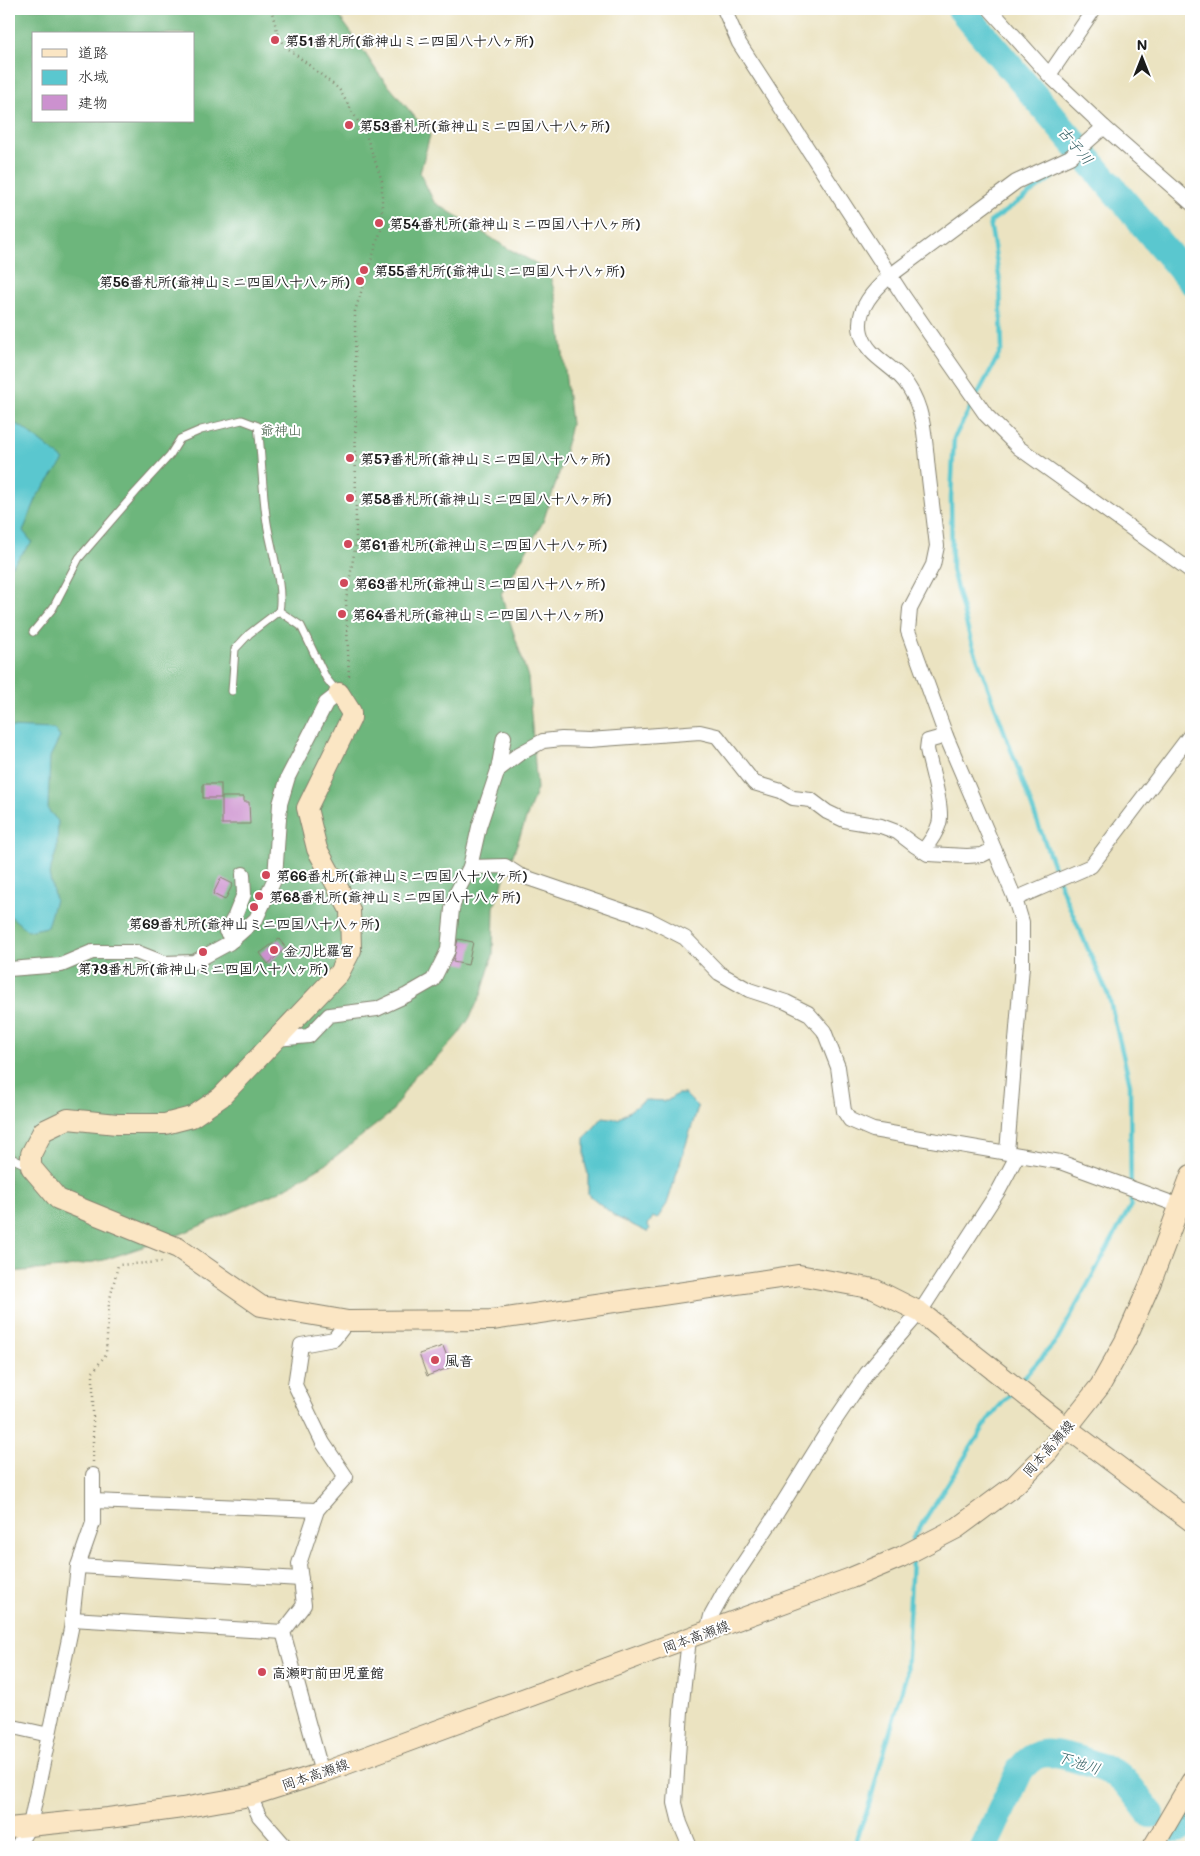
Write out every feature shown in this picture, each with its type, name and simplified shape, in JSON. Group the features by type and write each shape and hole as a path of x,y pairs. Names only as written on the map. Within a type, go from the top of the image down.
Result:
{"street":[{"path":"724,9 739,43 904,297 986,415 1019,448 1191,571"},
{"path":"990,9 1099,132 1191,203"},
{"path":"1049,75 1094,9"},
{"path":"690,1847 680,1823 675,1803 681,1711 698,1636 723,1594 866,1373 920,1312 999,1190 1012,1154 1022,966 1022,922 994,849 946,736 908,631 910,609 933,565 937,546 923,423 917,403 908,386 897,372 871,353 861,332 862,314 872,292 891,275 1016,182 1070,157 1099,132"},
{"path":"9,969 61,965 92,952 136,952 164,963 194,962 233,940 256,919 275,878 280,804 288,777 326,703 339,693 351,712 351,718 307,808 317,849 350,910 351,950 339,973 221,1097 192,1117 165,1124 117,1124 68,1120 43,1131 31,1154 31,1167 58,1199 178,1248 261,1306 348,1321 492,1320 686,1290 799,1275 874,1289 920,1312 1067,1428 1191,1521"},
{"path":"498,770 519,754 543,741 562,739 589,740 700,732 718,736 754,784 781,792 793,798 811,800 827,812 844,820 881,826 897,832 928,854 967,856 982,854 994,849"},
{"path":"1014,899 1091,866 1191,734"},
{"path":"923,851 932,839 940,822 927,749 928,741 946,736"},
{"path":"276,1039 308,1036 329,1015 377,1009 433,980 448,950 452,908 457,892 470,867 479,827 498,770 504,737"},
{"path":"470,867 505,866 519,875 650,920 686,938 719,973 750,990 786,1002 808,1014 824,1031 838,1067 844,1111 850,1120 873,1130 1060,1162 1180,1206"},
{"path":"233,940 226,931 236,916 244,894 243,874"},
{"name":"岡本高瀬線","path":"9,1828 108,1818 250,1796 322,1773 860,1575 901,1557 956,1528 1014,1486 1048,1452 1100,1386 1125,1342 1151,1282 1191,1174"},
{"path":"283,1632 304,1605 300,1564 317,1510 346,1477 323,1443 295,1385 301,1345 334,1339 348,1321"},
{"path":"17,1847 30,1825 72,1618 78,1566 93,1523 93,1475"},
{"path":"93,1501 317,1510"},
{"path":"78,1566 301,1579"},
{"path":"72,1618 283,1632"},
{"path":"283,1632 322,1773"},
{"path":"9,1726 49,1735"},
{"path":"1153,1847 1191,1782"},
{"path":"250,1796 259,1816 286,1847"}],"lane":[{"path":"33,632 53,608 79,558 170,456 180,439 201,430 242,420 258,426 267,524 274,553 281,601 279,611 249,634 236,648 232,691"},
{"path":"279,611 301,626 326,678 339,693"},
{"path":"9,1156 31,1167"}],"path":[{"path":"271,9 277,30 285,46 339,90 366,135 382,181 382,227 355,312 356,542 346,600 349,679 339,693"},
{"path":"93,1475 94,1372 106,1354 108,1304 118,1265 172,1262 178,1248"}],"green space":[{"name":"爺神山","path":"9,9 334,9 378,73 430,135 420,173 434,202 509,249 537,264 550,276 557,301 571,424 562,464 543,522 501,594 528,677 537,789 494,907 493,955 481,995 469,1019 458,1035 434,1061 415,1075 391,1113 327,1163 280,1191 181,1234 104,1260 62,1268 9,1272"}],"water":[{"path":"9,421 22,427 64,460 38,495 23,531 32,542 9,569"},
{"path":"9,727 54,729 60,737 50,757 48,810 58,821 57,849 49,874 55,900 47,927 28,931 9,915"},
{"path":"677,1094 685,1094 698,1107 667,1204 657,1219 653,1217 648,1225 650,1229 647,1232 616,1217 588,1194 585,1138 603,1117 618,1119 645,1100 667,1101"}],"building":[{"path":"203,784 221,784 221,798 203,798"},
{"path":"222,797 244,797 244,802 249,802 250,824 222,824"},
{"path":"221,878 233,884 225,900 213,894"},
{"name":"金刀比羅宮","path":"279,939 286,948 268,964 260,953"},
{"path":"458,939 473,942 468,965 453,962"},
{"name":"風音","path":"443,1346 451,1367 427,1376 419,1354"}],"waterway":[{"name":"古子川","path":"961,9 1191,281"},
{"path":"1018,1384 1058,1339 1131,1205 1130,1084 1109,997 1064,894 971,641 952,570 951,497 954,438 1002,349 1000,282 990,222 1085,154"},
{"path":"912,1544 913,1538 991,1416 1012,1392"},
{"path":"853,1847 868,1808 906,1676 912,1559"},
{"name":"下池川","path":"984,1847 1020,1770 1026,1763 1038,1755 1055,1754 1066,1756 1119,1776 1151,1814"},
{"name":"下池川","path":"1178,1829 1191,1820"}],"place":[{"name":"第51番札所(爺神山ミニ四国八十八ヶ所)","path":"275,40"},
{"name":"第53番札所(爺神山ミニ四国八十八ヶ所)","path":"349,125"},
{"name":"第54番札所(爺神山ミニ四国八十八ヶ所)","path":"379,223"},
{"name":"第55番札所(爺神山ミニ四国八十八ヶ所)","path":"364,270"},
{"name":"第56番札所(爺神山ミニ四国八十八ヶ所)","path":"360,281"},
{"name":"第57番札所(爺神山ミニ四国八十八ヶ所)","path":"350,458"},
{"name":"第58番札所(爺神山ミニ四国八十八ヶ所)","path":"350,498"},
{"name":"第61番札所(爺神山ミニ四国八十八ヶ所)","path":"348,544"},
{"name":"第63番札所(爺神山ミニ四国八十八ヶ所)","path":"344,583"},
{"name":"第64番札所(爺神山ミニ四国八十八ヶ所)","path":"342,614"},
{"name":"第66番札所(爺神山ミニ四国八十八ヶ所)","path":"266,875"},
{"name":"第68番札所(爺神山ミニ四国八十八ヶ所)","path":"259,896"},
{"name":"第69番札所(爺神山ミニ四国八十八ヶ所)","path":"254,907"},
{"name":"金刀比羅宮","path":"274,950"},
{"name":"第73番札所(爺神山ミニ四国八十八ヶ所)","path":"203,952"},
{"name":"風音","path":"435,1360"},
{"name":"高瀬町前田児童館","path":"262,1672"}]}
